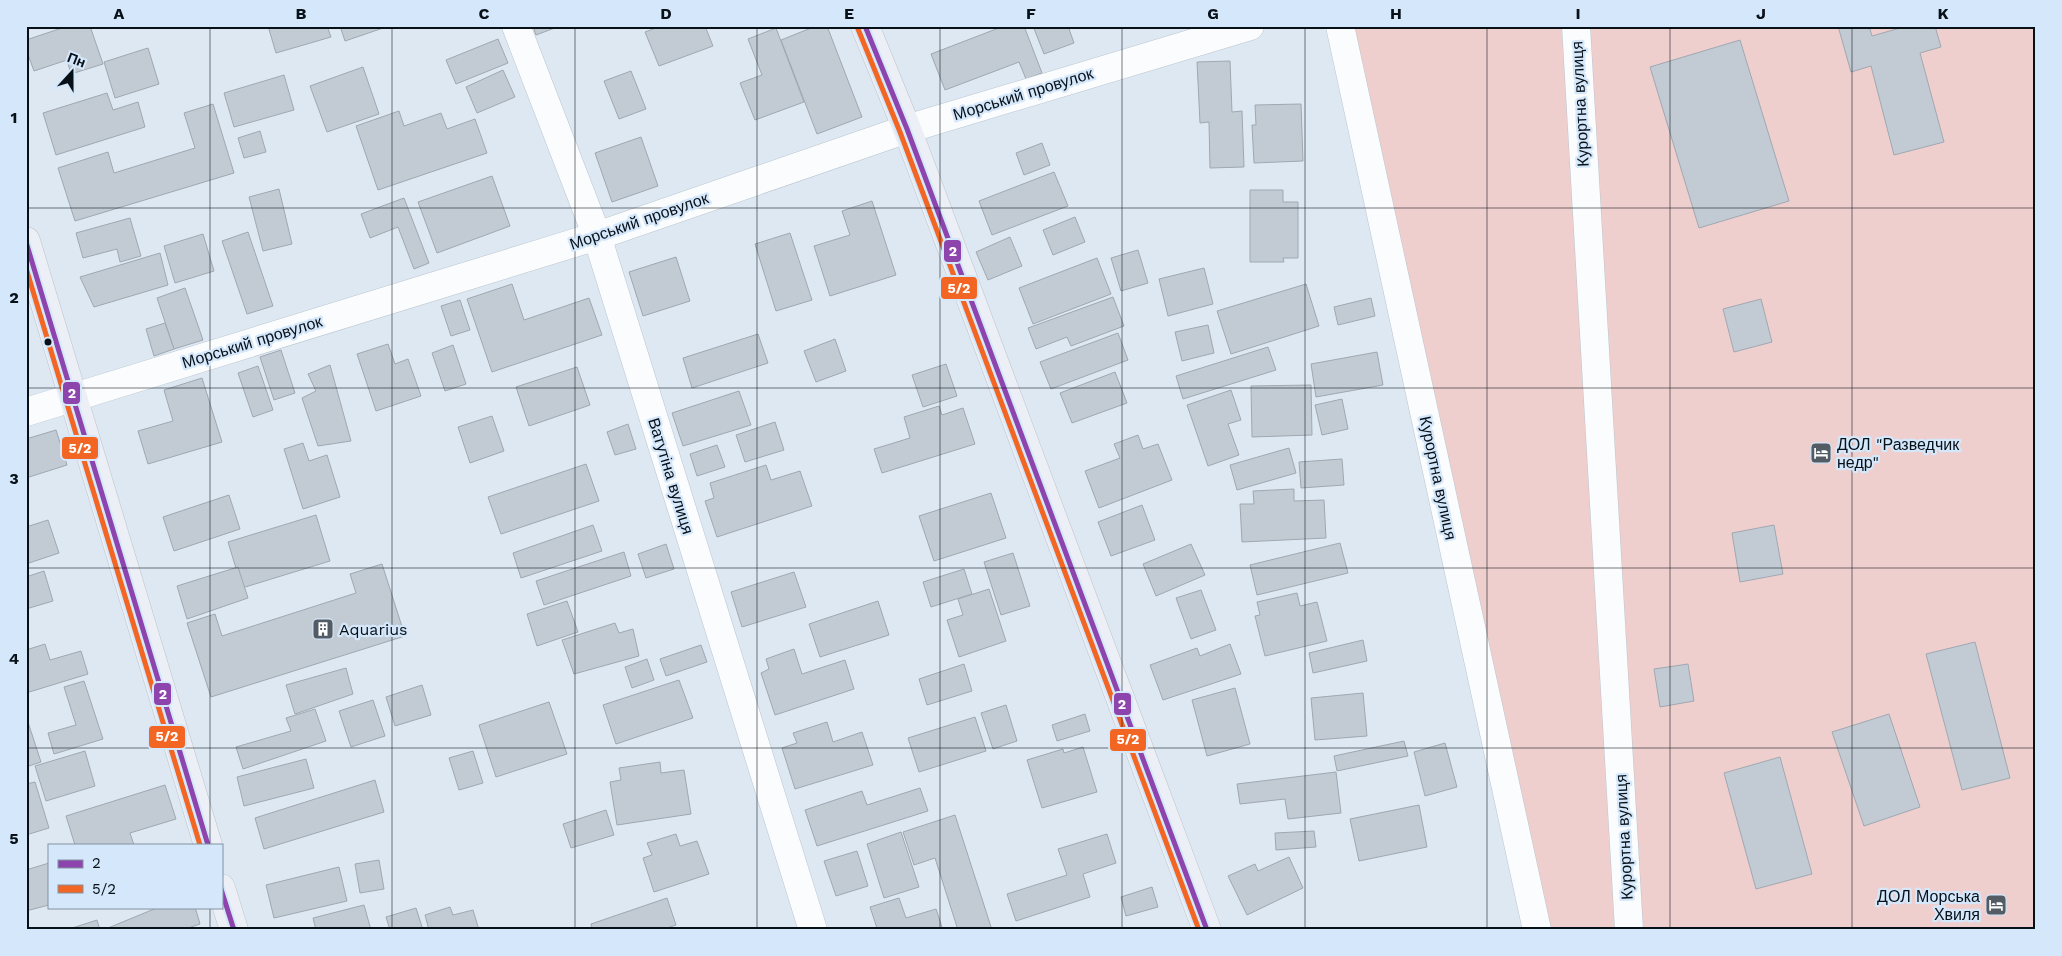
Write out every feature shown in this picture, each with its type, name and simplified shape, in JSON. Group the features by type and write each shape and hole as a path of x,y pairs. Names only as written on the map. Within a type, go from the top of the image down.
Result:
{"main road":[{"path":"865,26 907,130 1207,930"},
{"path":"26,240 208,844"},
{"path":"222,891 234,930"}],"street":[{"name":"Ватутіна вулиця","path":"516,26 597,236 813,930"},
{"name":"Морський провулок","path":"26,412 597,236 907,130 1250,26"},
{"name":"Курортна вулиця","path":"1340,26 1537,930"},
{"name":"Курортна вулиця","path":"1576,26 1629,930"}],"shaded area":[{"name":"ДОЛ \"Разведчик недр\"","path":"1343,26 2036,26 2036,930 1543,930"}],"building":[{"path":"68,26 90,26 103,64 71,74 67,60 34,71 26,49 26,40"},
{"path":"268,26 327,26 331,37 276,53"},
{"path":"340,26 389,26 345,41"},
{"path":"533,26 560,26 536,35"},
{"path":"661,26 705,26 713,46 659,66 645,32"},
{"path":"816,26 827,26 862,117 817,134 781,40"},
{"path":"1004,26 1024,26 1042,73 1026,79 1019,62 945,90 931,54"},
{"path":"1033,26 1068,26 1074,43 1044,54"},
{"path":"1838,26 1869,26 1872,36 1900,28 1899,26 1935,26 1941,47 1920,53 1944,142 1894,155 1871,66 1851,72"},
{"path":"776,28 804,102 755,120 740,83 762,75 748,39"},
{"path":"498,39 508,63 456,84 446,60"},
{"path":"1740,40 1789,201 1699,228 1650,67"},
{"path":"148,48 159,84 115,98 104,62"},
{"path":"1230,61 1232,112 1242,111 1244,167 1210,168 1209,122 1200,123 1197,62"},
{"path":"363,67 379,114 327,132 310,86"},
{"path":"503,70 515,97 477,113 466,87"},
{"path":"631,71 646,109 619,119 604,81"},
{"path":"284,75 294,110 234,127 224,93"},
{"path":"107,93 113,110 138,102 145,127 56,155 43,113"},
{"path":"213,104 234,173 75,221 58,168 108,152 114,173 195,148 184,113"},
{"path":"1301,104 1303,161 1254,163 1252,125 1256,125 1255,105"},
{"path":"399,111 404,126 441,113 447,129 475,119 487,153 378,190 356,126"},
{"path":"260,131 266,152 244,158 238,138"},
{"path":"641,137 658,186 612,202 595,153"},
{"path":"1042,143 1050,165 1024,175 1016,153"},
{"path":"1054,172 1068,206 992,235 979,201"},
{"path":"492,176 510,226 437,253 418,202"},
{"path":"279,189 292,244 263,251 249,197"},
{"path":"1250,190 1283,190 1283,202 1298,202 1298,258 1283,258 1284,262 1250,262"},
{"path":"404,198 429,263 414,269 398,227 370,238 361,214"},
{"path":"872,201 896,275 830,296 814,246 850,235 842,211"},
{"path":"1075,217 1085,242 1053,255 1043,230"},
{"path":"130,218 141,256 120,262 117,249 83,258 76,233"},
{"path":"248,232 273,306 247,314 222,241"},
{"path":"790,233 812,300 776,311 755,244"},
{"path":"203,234 214,271 175,283 164,246"},
{"path":"1010,237 1022,266 988,280 976,252"},
{"path":"1138,250 1148,283 1121,291 1111,258"},
{"path":"160,253 168,285 94,307 80,277"},
{"path":"676,257 690,301 643,316 629,272"},
{"path":"1097,258 1111,294 1033,324 1019,288"},
{"path":"1204,268 1213,304 1168,316 1159,279"},
{"path":"512,284 524,320 589,298 602,335 492,372 467,299"},
{"path":"1306,284 1319,326 1231,354 1217,311"},
{"path":"185,288 203,340 174,349 157,298"},
{"path":"1113,297 1124,326 1071,346 1067,337 1036,349 1028,328"},
{"path":"1371,298 1375,316 1338,325 1334,307"},
{"path":"1761,299 1772,342 1734,352 1723,309"},
{"path":"460,300 470,330 451,336 441,306"},
{"path":"165,323 174,349 154,356 146,329"},
{"path":"1208,325 1214,353 1182,361 1175,332"},
{"path":"1118,333 1128,360 1051,389 1040,362"},
{"path":"758,334 768,363 692,388 683,358"},
{"path":"835,339 846,371 816,382 804,351"},
{"path":"388,344 395,364 408,359 421,396 376,411 357,354"},
{"path":"453,345 466,384 445,391 432,353"},
{"path":"1268,347 1276,370 1183,399 1176,376"},
{"path":"281,350 295,393 274,400 260,357"},
{"path":"1377,352 1383,385 1316,397 1311,364"},
{"path":"946,364 957,396 923,407 912,375"},
{"path":"330,365 351,441 318,446 302,398 316,391 308,374"},
{"path":"258,366 273,410 253,417 238,373"},
{"path":"577,367 590,405 529,426 516,387"},
{"path":"1115,372 1127,403 1072,423 1060,393"},
{"path":"202,378 222,442 148,464 138,431 173,421 164,390"},
{"path":"1311,385 1312,435 1252,437 1251,386"},
{"path":"1231,390 1241,420 1228,424 1239,455 1208,466 1187,405"},
{"path":"739,391 751,425 683,446 672,413"},
{"path":"1342,399 1348,429 1322,435 1315,405"},
{"path":"939,406 942,415 963,408 975,444 882,473 874,449 910,438 904,417"},
{"path":"492,416 504,451 470,463 458,427"},
{"path":"775,422 784,450 745,462 736,435"},
{"path":"628,424 636,449 615,455 607,432"},
{"path":"56,430 67,465 26,478 26,439"},
{"path":"1138,435 1143,449 1158,444 1172,480 1099,508 1085,471 1120,458 1114,444"},
{"path":"303,443 309,461 327,455 340,497 303,509 284,449"},
{"path":"717,445 725,467 697,476 690,454"},
{"path":"1289,448 1296,473 1237,490 1230,465"},
{"path":"1342,459 1344,485 1301,488 1299,462"},
{"path":"586,464 599,501 501,534 488,497"},
{"path":"766,465 771,480 800,471 812,506 717,537 705,501 714,498 710,483"},
{"path":"1294,489 1294,501 1324,500 1326,538 1242,542 1240,504 1254,504 1253,491"},
{"path":"991,493 1006,538 934,561 919,516"},
{"path":"229,495 240,529 174,551 163,517"},
{"path":"1142,505 1155,540 1111,556 1098,522"},
{"path":"316,515 330,561 242,588 228,542"},
{"path":"48,520 59,553 26,564 26,527"},
{"path":"593,525 602,551 521,578 513,553"},
{"path":"1774,525 1783,574 1740,582 1732,533"},
{"path":"1340,543 1348,573 1257,595 1250,565"},
{"path":"666,544 674,569 646,578 638,554"},
{"path":"1191,544 1205,575 1156,596 1143,564"},
{"path":"624,552 631,576 544,605 536,581"},
{"path":"1013,553 1030,606 1001,615 984,562"},
{"name":"Aquarius","path":"382,564 405,636 211,697 187,623 215,614 222,636 356,593 350,574"},
{"path":"238,567 248,598 187,619 177,586"},
{"path":"964,569 972,594 931,607 923,582"},
{"path":"44,571 53,601 26,609 26,577"},
{"path":"794,572 806,607 742,627 731,592"},
{"path":"989,589 1006,641 959,657 947,620 963,615 958,599"},
{"path":"1201,590 1216,630 1191,639 1176,598"},
{"path":"1297,593 1300,606 1317,602 1327,641 1265,656 1255,616 1260,615 1257,602"},
{"path":"567,601 578,632 537,646 527,614"},
{"path":"878,601 889,635 820,657 809,624"},
{"path":"615,623 619,633 633,629 639,656 574,674 562,640"},
{"path":"1363,640 1367,661 1313,673 1309,653"},
{"path":"1975,642 2010,778 1962,790 1926,654"},
{"path":"45,644 50,660 81,651 88,674 26,693 26,650"},
{"path":"1230,644 1241,674 1163,700 1150,665 1197,648 1200,656"},
{"path":"701,645 707,662 666,676 660,659"},
{"path":"794,649 802,674 845,660 854,689 775,715 761,673 769,669 766,659"},
{"path":"647,659 654,680 632,688 625,667"},
{"path":"964,664 972,691 927,705 919,679"},
{"path":"1688,664 1694,701 1660,707 1654,669"},
{"path":"346,668 353,694 295,714 286,685"},
{"path":"679,680 693,718 616,744 603,705"},
{"path":"84,681 103,739 54,754 48,733 76,725 64,687"},
{"path":"422,685 431,715 395,726 386,697"},
{"path":"1235,688 1250,744 1207,756 1192,700"},
{"path":"1363,693 1367,736 1315,740 1311,698"},
{"path":"373,700 385,736 351,747 339,711"},
{"path":"549,702 567,754 496,777 479,725"},
{"path":"1006,705 1017,741 993,749 981,713"},
{"path":"315,709 326,741 243,769 236,747 291,731 286,718"},
{"path":"1085,714 1090,731 1057,741 1052,725"},
{"path":"1889,714 1920,807 1864,826 1832,732"},
{"path":"26,716 41,762 26,767"},
{"path":"975,717 986,751 919,772 908,738"},
{"path":"827,722 833,742 862,732 873,765 795,789 782,748 797,743 793,733"},
{"path":"1404,741 1408,756 1337,771 1334,756"},
{"path":"1445,743 1457,787 1425,796 1414,752"},
{"path":"1083,747 1097,792 1042,808 1027,760 1063,749 1064,753"},
{"path":"85,751 95,786 46,801 35,766"},
{"path":"473,751 483,783 459,790 449,758"},
{"path":"1780,757 1812,874 1756,889 1724,773"},
{"path":"306,759 314,788 244,806 237,777"},
{"path":"660,762 661,773 684,770 691,814 617,825 610,782 621,780 619,768"},
{"path":"1336,772 1341,813 1288,819 1285,799 1240,804 1237,784"},
{"path":"375,780 384,812 264,849 255,818"},
{"path":"35,782 49,828 26,835 26,784"},
{"path":"165,785 176,819 130,833 134,844 75,844 66,816"},
{"path":"920,788 928,811 817,846 805,810 862,791 867,805"},
{"path":"1419,805 1427,847 1359,861 1350,819"},
{"path":"606,810 614,835 571,848 563,824"},
{"path":"955,815 992,930 958,930 935,858 914,865 903,832"},
{"path":"1314,831 1316,847 1276,850 1275,833"},
{"path":"901,832 919,887 884,898 867,844"},
{"path":"676,834 680,846 697,841 709,874 654,892 643,858 652,855 647,843"},
{"path":"1107,834 1116,863 1083,874 1090,897 1016,921 1007,894 1067,875 1058,849"},
{"path":"857,851 868,886 836,896 824,861"},
{"path":"1289,857 1303,888 1247,915 1228,876 1255,864 1258,871"},
{"path":"379,860 384,889 360,893 355,864"},
{"path":"48,863 48,905 26,911 26,870"},
{"path":"339,867 347,901 274,918 266,885"},
{"path":"1152,887 1158,907 1126,916 1121,897"},
{"path":"667,898 676,925 661,930 592,930 591,924"},
{"path":"899,898 906,918 936,909 943,930 870,930 877,928 870,907"},
{"path":"364,905 371,930 316,930 313,918"},
{"path":"450,907 453,915 473,910 479,930 429,930 425,915"},
{"path":"157,908 195,908 200,924 182,930 108,928"},
{"path":"416,908 423,930 390,930 386,917"},
{"path":"97,920 100,930 66,930"}],"transit line":[{"name":"2","path":"865,26 907,129 1207,930"},
{"name":"5/2","path":"858,29 900,132 1199,930"},
{"name":"2","path":"26,242 208,844"},
{"name":"5/2","path":"26,268 200,844"},
{"name":"2","path":"222,892 234,930"}],"place":[{"name":"ДОЛ \"Разведчик недр\"","path":"1821,453"},
{"name":"Aquarius","path":"323,629"},
{"name":"ДОЛ Морська Хвиля","path":"1996,905"}]}
